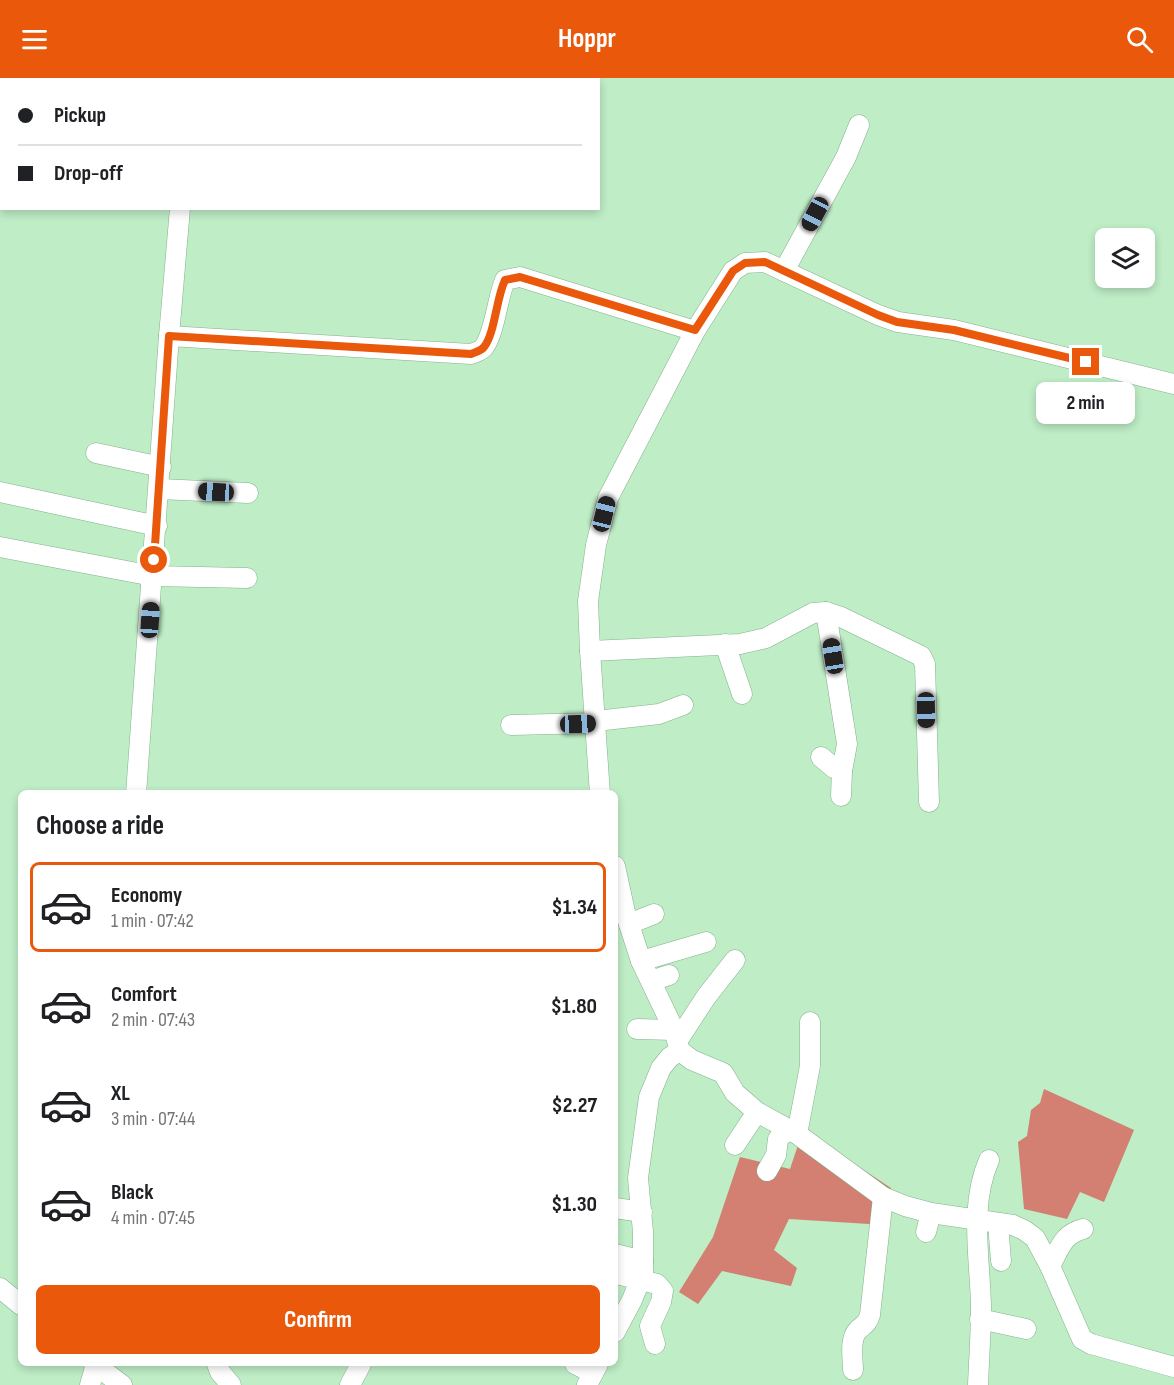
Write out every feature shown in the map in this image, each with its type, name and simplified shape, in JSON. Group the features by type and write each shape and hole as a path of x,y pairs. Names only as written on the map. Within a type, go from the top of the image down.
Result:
{"street":[{"path":"784,271 846,157 859,125"},
{"path":"136,790 180,210"},
{"path":"600,790 588,601 596,545 608,498 695,330 733,271 745,263 765,262 897,322 954,330 1174,384"},
{"path":"169,336 471,354 483,349 489,337 499,294 505,280 520,277 695,330"},
{"path":"96,453 161,467"},
{"path":"159,489 248,493"},
{"path":"0,492 157,526"},
{"path":"0,547 153,576 247,578"},
{"path":"590,651 740,644 765,638 813,614 826,612 842,616 921,656 925,664 929,802"},
{"path":"826,612 847,744 842,771 842,796"},
{"path":"725,644 742,694"},
{"path":"511,725 596,723 659,714 683,705"},
{"path":"821,757 834,768 842,771"},
{"path":"618,878 641,961 660,978 677,1040 692,1060 723,1073 735,1093 757,1112 793,1131 883,1197 932,1213 998,1223 1024,1230 1035,1238 1050,1266 1082,1339 1091,1344 1174,1367"},
{"path":"629,924 654,914"},
{"path":"641,961 706,942"},
{"path":"618,1325 642,1270 642,1212 638,1178 649,1097 661,1068 670,1057 677,1040 735,960"},
{"path":"767,1171 776,1155 778,1139 793,1131 810,1066 810,1022"},
{"path":"637,1029 677,1040"},
{"path":"735,1145 757,1112"},
{"path":"978,1385 980,1319 977,1220 981,1179 989,1160"},
{"path":"853,1370 853,1340 856,1332 866,1325 870,1315 883,1197"},
{"path":"618,1208 642,1212"},
{"path":"926,1232 932,1213"},
{"path":"998,1223 1001,1261"},
{"path":"1050,1266 1071,1232 1083,1229"},
{"path":"618,1256 642,1270 663,1291 661,1302 650,1326 655,1344"},
{"path":"618,1274 642,1270"},
{"path":"0,1288 18,1303"},
{"path":"980,1319 1026,1329"},
{"path":"90,1385 95,1366"},
{"path":"98,1366 122,1385"},
{"path":"218,1366 231,1385"},
{"path":"350,1385 360,1366"},
{"path":"579,1366 593,1374"}],"shaded area":[{"path":"1044,1089 1134,1130 1104,1202 1080,1192 1067,1219 1024,1209 1018,1142 1027,1136 1031,1110 1040,1103"},
{"path":"803,1130 891,1188 885,1225 789,1219 774,1250 797,1268 791,1286 722,1271 698,1304 679,1292 713,1237 740,1157 790,1169"}],"route":[{"path":"154,560 169,336 471,354 483,349 489,337 499,294 505,280 520,277 695,330 733,271 745,263 765,262 897,322 954,330 1086,362"}]}
